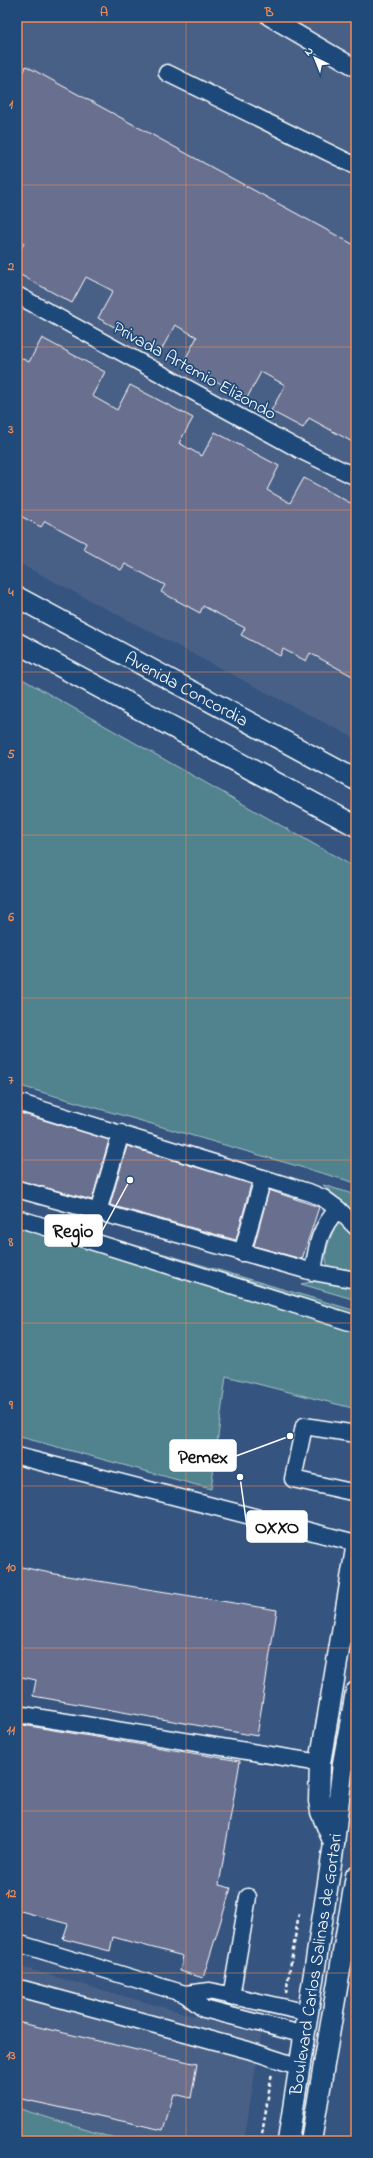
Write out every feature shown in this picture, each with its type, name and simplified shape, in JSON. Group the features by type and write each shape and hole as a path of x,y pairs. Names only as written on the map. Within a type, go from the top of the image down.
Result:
{"main road":[{"name":"Avenida Concordia","path":"17,597 356,780"},
{"path":"17,643 356,826"},
{"path":"334,1844 321,1812 319,1801 320,1763 356,1549"},
{"name":"Boulevard Carlos Salinas de Gortari","path":"288,2141 334,1844 343,1763 356,1692"},
{"name":"Boulevard Carlos Salinas de Gortari","path":"311,2141 356,1876"}],"lane":[{"path":"274,18 356,68"},
{"path":"329,52 356,61"},
{"path":"167,73 356,166"},
{"name":"Privada Artemio Elizondo","path":"17,295 302,451 356,476"},
{"path":"17,1102 311,1193 338,1209 356,1227"},
{"path":"98,1212 120,1133"},
{"path":"242,1253 263,1178"},
{"path":"17,1189 242,1253 313,1272 356,1280"},
{"path":"313,1272 322,1230 338,1209"},
{"path":"17,1218 356,1324"},
{"path":"356,1434 304,1426 294,1479 356,1493"},
{"path":"17,1456 356,1543"},
{"path":"17,1714 320,1763"},
{"path":"231,1997 248,1897"},
{"path":"17,1943 185,1994 210,1992 309,2013"},
{"path":"23,1989 248,2050 300,2067"},
{"path":"185,1994 204,2010 305,2035"}],"shaded area":[{"path":"17,17 356,17 356,739 17,562"},
{"path":"17,1966 261,2035 244,2141 17,2141"}],"green space":[{"path":"17,676 356,868 356,1183 17,1085"},
{"path":"323,1185 356,1195 356,1214"},
{"path":"17,1210 356,1311 356,1409 226,1376 211,1489 17,1436"},
{"path":"342,1220 356,1232 356,1274 331,1270 326,1259 329,1241 336,1224"},
{"path":"325,1279 356,1282 356,1300 301,1284"},
{"path":"17,2108 122,2141 17,2141"}],"building":[{"path":"26,66 356,246 356,444 309,418 303,428 271,411 285,385 261,372 247,398 183,363 197,337 175,325 160,352 98,318 113,291 86,277 72,303 17,273 17,256 24,243 17,239 17,93"},
{"path":"42,338 105,372 92,396 117,410 130,385 193,418 179,443 202,456 215,432 279,466 267,490 290,503 304,478 356,506 356,678 310,653 306,661 283,649 280,656 241,635 245,628 203,606 200,613 161,592 165,585 125,564 121,570 83,549 86,543 45,521 41,527 17,514 17,356 29,362"},
{"path":"17,1112 109,1140 92,1200 17,1180"},
{"path":"127,1146 251,1184 236,1240 110,1205"},
{"path":"269,1190 319,1207 302,1259 254,1246"},
{"path":"17,1566 55,1574 277,1610 257,1736 33,1696 36,1680 17,1676"},
{"path":"17,1724 240,1761 219,1885 231,1888 203,1978 180,1971 183,1956 113,1937 110,1951 63,1939 68,1924 17,1910"},
{"path":"17,2022 197,2064 191,2098 174,2094 163,2130 17,2098"}],"place":[{"name":"Regio","path":"130,1180"},
{"name":"Pemex","path":"290,1436"},
{"name":"OXXO","path":"240,1477"}]}
